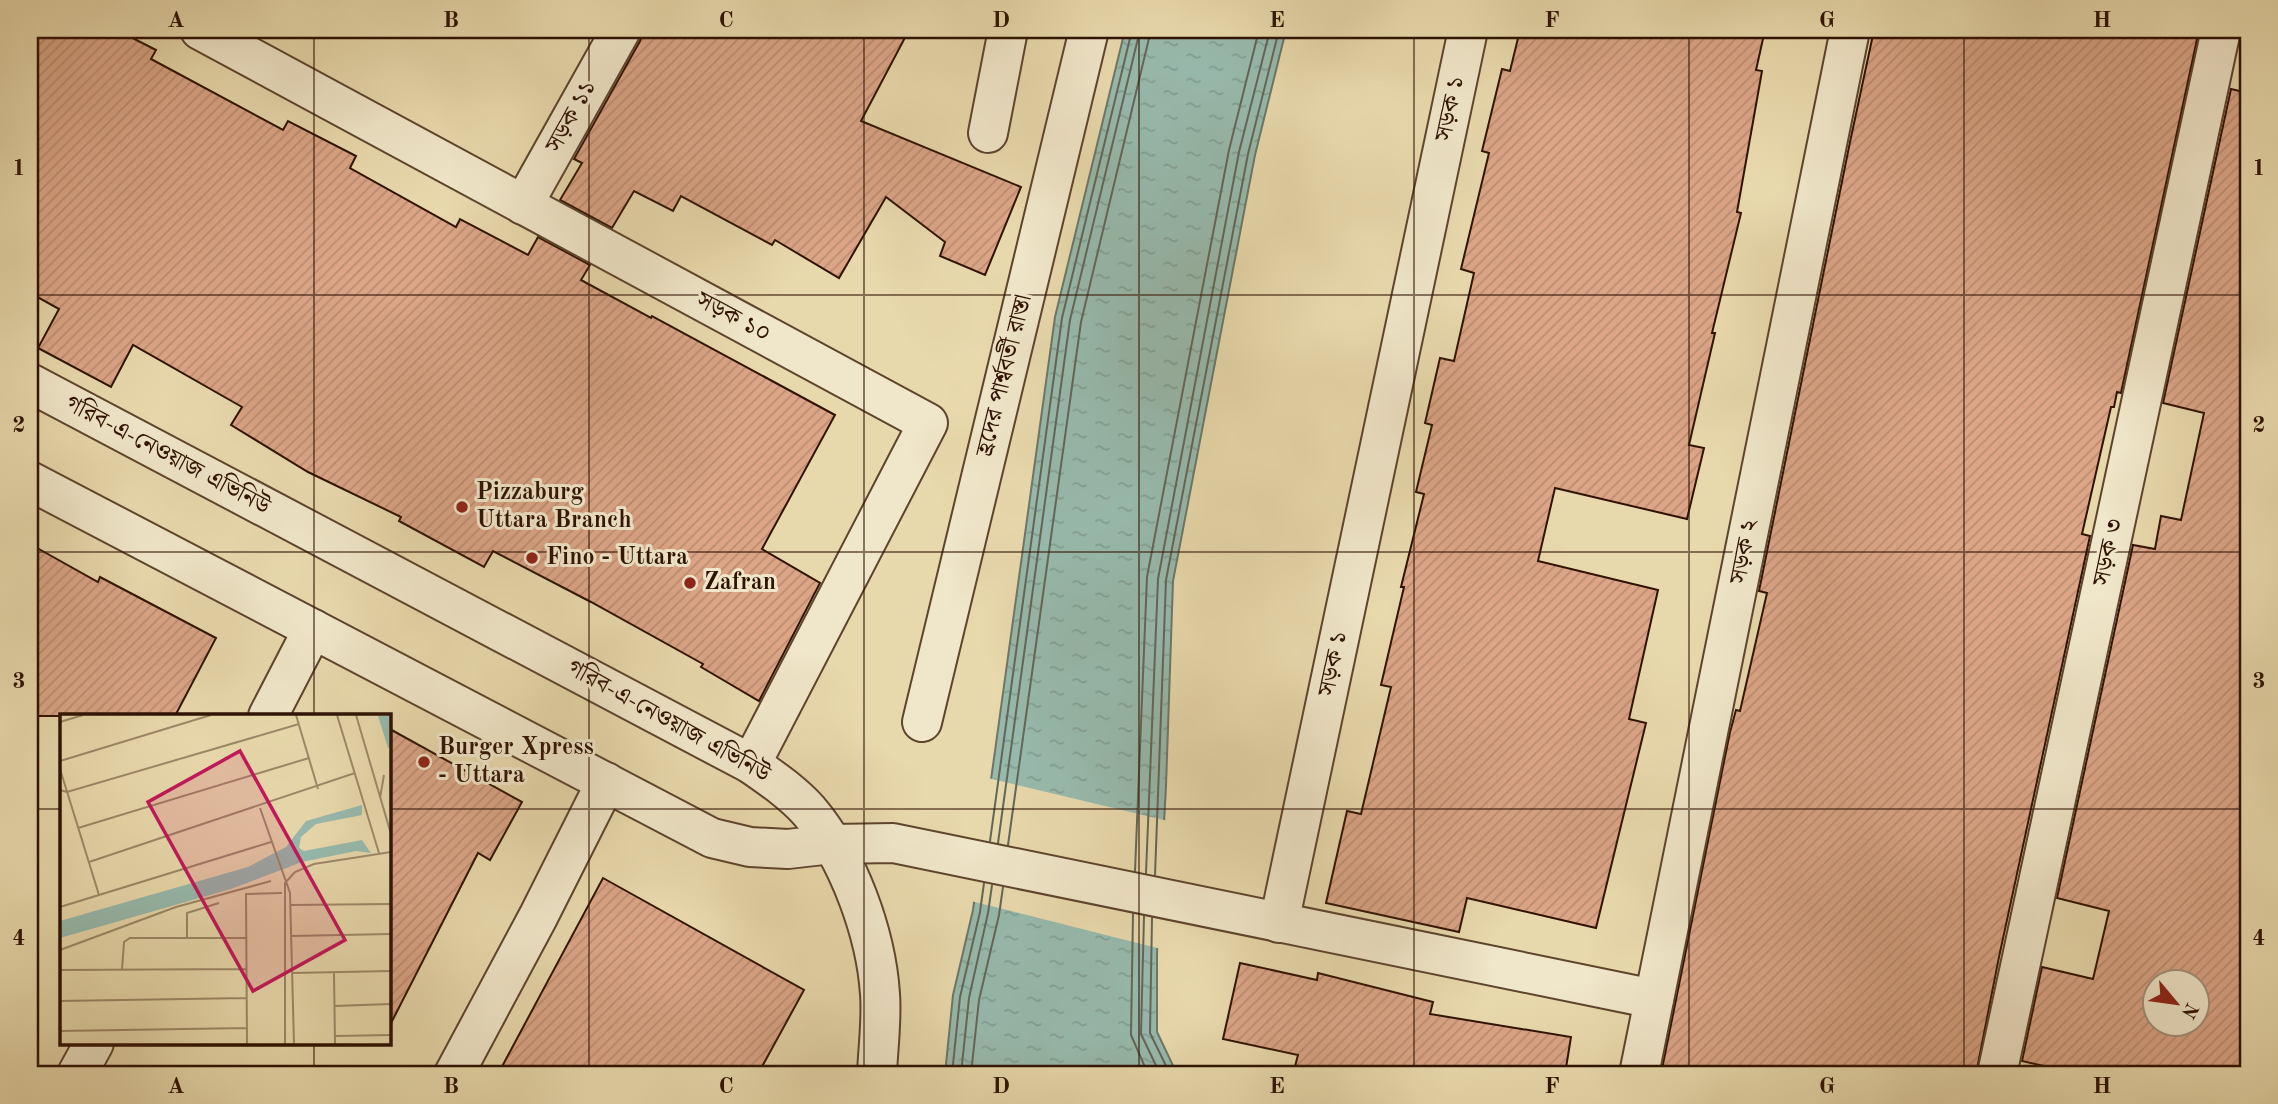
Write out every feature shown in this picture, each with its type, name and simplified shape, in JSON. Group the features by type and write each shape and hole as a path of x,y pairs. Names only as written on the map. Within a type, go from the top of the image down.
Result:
{"street":[{"name":"সড়ক ১০","path":"200,30 246,41 523,205 928,423 751,764"},
{"name":"সড়ক ১১","path":"523,205 621,30"},
{"path":"988,133 1008,30"},
{"name":"হ্রদের পার্শ্ববর্তী রাস্তা","path":"922,722 1089,30"},
{"name":"সড়ক ১","path":"1279,923 1468,30"},
{"name":"সড়ক ২","path":"1639,1074 1850,30"},
{"name":"সড়ক ৩","path":"1997,1074 2221,30"},
{"name":"গরিব-এ-নেওয়াজ এভিনিউ","path":"30,383 751,764 784,787 808,811 832,844 864,916 880,994 877,1074"},
{"path":"30,481 712,838 750,847 788,849 832,844 893,843 1654,999"},
{"path":"269,714 313,629"},
{"path":"454,1074 606,782"},
{"path":"77,1074 93,1044"}],"water":[{"path":"1125,30 1286,30 1255,155 1173,581 1157,953 1157,1032 1177,1074 945,1074 953,995 973,910 1055,317"}],"pier":[{"path":"988,778 1168,821 1161,949 971,901"}],"building":[{"path":"30,30 117,30 156,50 151,59 283,130 288,121 356,156 350,168 456,227 460,219 528,255 538,237 590,265 581,280 835,415 762,549 820,583 759,701 701,667 703,664 493,551 484,567 399,521 401,517 308,472 231,425 242,407 133,345 111,387 38,348 59,309 30,293"},
{"path":"643,30 909,30 861,121 1021,187 985,275 940,256 945,242 886,197 839,278 775,240 772,245 681,196 673,211 634,191 612,228 560,200 582,163 574,159 640,41"},
{"path":"1520,30 1765,30 1756,70 1762,71 1737,212 1741,213 1689,445 1704,448 1687,519 1555,488 1538,561 1658,590 1629,719 1646,723 1596,928 1467,898 1459,932 1326,903 1347,811 1361,814 1391,687 1381,685 1424,494 1416,492 1432,425 1425,423 1440,358 1454,361 1474,273 1461,269 1489,153 1482,151 1502,69 1510,71"},
{"path":"1874,30 2199,30 2121,393 2117,392 2114,407 2111,407 2082,534 2090,536 1976,1074 1661,1074 1730,732 1736,710 1740,711 1767,593 1759,591"},
{"path":"2231,89 2248,93 2248,1074 2079,1074 2022,1061 2042,967 2093,979 2109,911 2057,898 2133,545 2155,549 2161,516 2181,520 2204,413 2163,403"},
{"path":"30,544 98,582 100,577 216,638 176,714 30,716"},
{"path":"390,729 522,802 490,860 478,853 390,1025"},
{"path":"603,878 804,990 758,1074 498,1074"},
{"path":"1240,963 1317,980 1318,973 1433,1002 1430,1014 1571,1037 1565,1074 1293,1074 1298,1055 1223,1039"}],"place":[{"name":"Pizzaburg Uttara Branch","path":"462,507"},
{"name":"Fino - Uttara","path":"532,558"},
{"name":"Zafran","path":"690,583"},
{"name":"Burger Xpress - Uttara","path":"424,762"}]}
